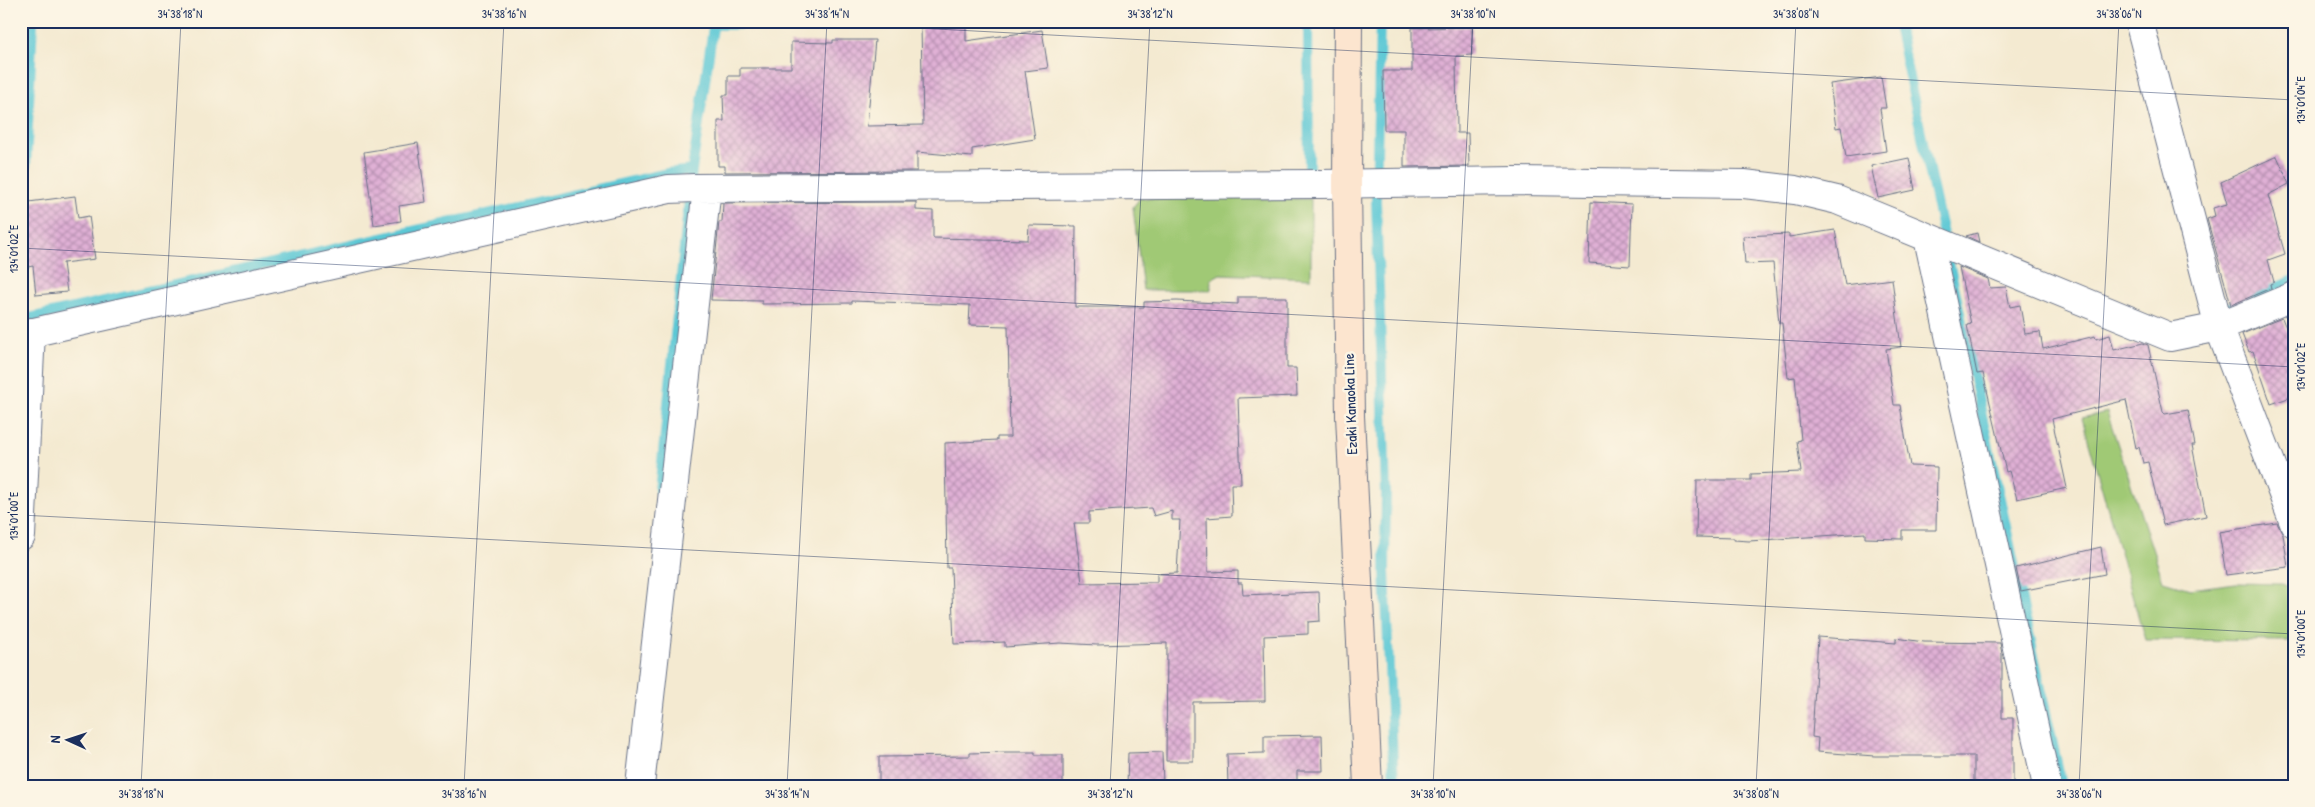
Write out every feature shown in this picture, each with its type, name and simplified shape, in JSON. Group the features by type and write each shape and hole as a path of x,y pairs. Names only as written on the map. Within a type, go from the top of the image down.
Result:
{"main road":[{"name":"Ezaki Kanaoka Line","path":"1348,21 1366,184 1350,416 1368,786"}],"street":[{"path":"2139,21 2225,324 2294,523"},
{"path":"21,536 26,334 695,188 1366,184 1516,181 1752,185 1795,190 1837,200 2170,336 2225,324 2294,296"},
{"path":"640,786 695,188"},
{"path":"1940,243 2047,786"}],"green space":[{"path":"21,21 27,21 26,44 21,44"},
{"path":"1140,198 1311,199 1311,278 1220,274 1211,279 1211,290 1143,290 1133,207"},
{"path":"2107,412 2163,581 2190,589 2236,583 2282,584 2294,589 2294,641 2145,640 2082,418"}],"building":[{"path":"966,25 966,41 1042,30 1048,68 1025,71 1035,139 972,149 972,157 917,152 917,171 725,172 725,166 718,166 718,121 724,121 723,95 728,95 728,76 740,76 740,68 791,68 791,42 833,43 833,40 875,40 867,126 923,125 921,26"},
{"path":"1472,27 1472,55 1456,56 1457,133 1468,133 1469,166 1404,167 1404,130 1384,130 1383,71 1412,71 1412,28"},
{"path":"1881,77 1886,108 1880,108 1886,151 1846,157 1841,127 1836,128 1830,84"},
{"path":"418,143 426,202 399,206 401,221 374,225 364,152"},
{"path":"2277,156 2289,184 2268,195 2285,254 2268,260 2274,282 2270,284 2271,288 2231,305 2207,219 2215,216 2213,208 2227,204 2221,182"},
{"path":"1909,158 1915,190 1878,198 1871,166"},
{"path":"75,196 78,218 89,216 95,259 63,263 67,292 36,295 33,266 28,267 21,203"},
{"path":"916,202 916,210 933,211 933,238 1028,240 1029,225 1076,226 1075,307 1144,307 1144,302 1177,301 1238,304 1238,297 1287,297 1287,368 1296,368 1297,396 1238,398 1241,484 1231,484 1232,516 1207,518 1208,572 1238,571 1238,583 1242,583 1243,595 1319,592 1320,621 1308,622 1308,634 1264,636 1265,701 1193,702 1193,761 1166,761 1167,643 1097,645 1060,643 1005,647 1005,642 954,644 951,568 947,568 945,443 997,440 997,437 1010,437 1008,326 969,325 970,305 852,301 852,303 762,304 762,301 711,300 719,222 722,222 723,203","holes":["1151,508 1154,516 1172,511 1172,520 1180,520 1177,573 1157,574 1157,582 1082,583 1074,523 1089,523 1089,512"]},
{"path":"1591,202 1632,204 1630,266 1589,263"},
{"path":"1835,230 1845,285 1892,279 1901,347 1886,349 1894,405 1900,405 1910,466 1937,467 1936,530 1902,530 1902,539 1865,538 1865,533 1749,541 1734,540 1734,538 1696,537 1697,480 1751,480 1751,474 1801,472 1797,441 1801,440 1795,377 1788,378 1782,323 1779,323 1773,263 1745,264 1743,236 1789,234 1789,237"},
{"path":"1977,233 1979,242 1966,236"},
{"path":"1959,267 1988,279 1990,288 2006,287 2010,307 2020,305 2025,334 2040,332 2043,349 2095,336 2096,339 2110,335 2114,350 2143,343 2148,345 2163,412 2165,414 2188,410 2195,445 2192,445 2206,516 2163,525 2148,462 2143,463 2139,447 2136,448 2126,400 2052,419 2067,488 2017,499 2009,471 2006,472 1983,373 1977,374 1967,325 1971,324"},
{"path":"2282,318 2289,335 2294,335 2294,396 2271,404 2253,351 2249,352 2242,334"},
{"path":"2277,523 2283,534 2288,567 2226,575 2219,532"},
{"path":"2101,547 2105,574 2021,591 2016,568"},
{"path":"1818,637 1896,643 1896,638 1924,642 2000,643 2002,654 2002,718 2013,718 2013,786 1974,786 1974,756 1875,756 1817,752 1818,738 1812,737"},
{"path":"1322,735 1323,771 1297,771 1297,786 1228,786 1227,754 1264,753 1264,736"},
{"path":"1035,752 1035,755 1063,755 1063,784 879,786 879,757 970,756 970,753"},
{"path":"1162,752 1163,786 1127,786 1128,753"}],"waterway":[{"path":"21,269 33,21"},
{"path":"659,491 692,170 714,21"},
{"path":"713,25 944,21"},
{"path":"1308,21 1309,176"},
{"path":"1380,21 1376,201 1386,493 1385,571 1394,786"},
{"path":"1897,21 2062,786"},
{"path":"21,320 668,173 692,170"},
{"path":"2228,318 2224,309 2294,280"}]}
